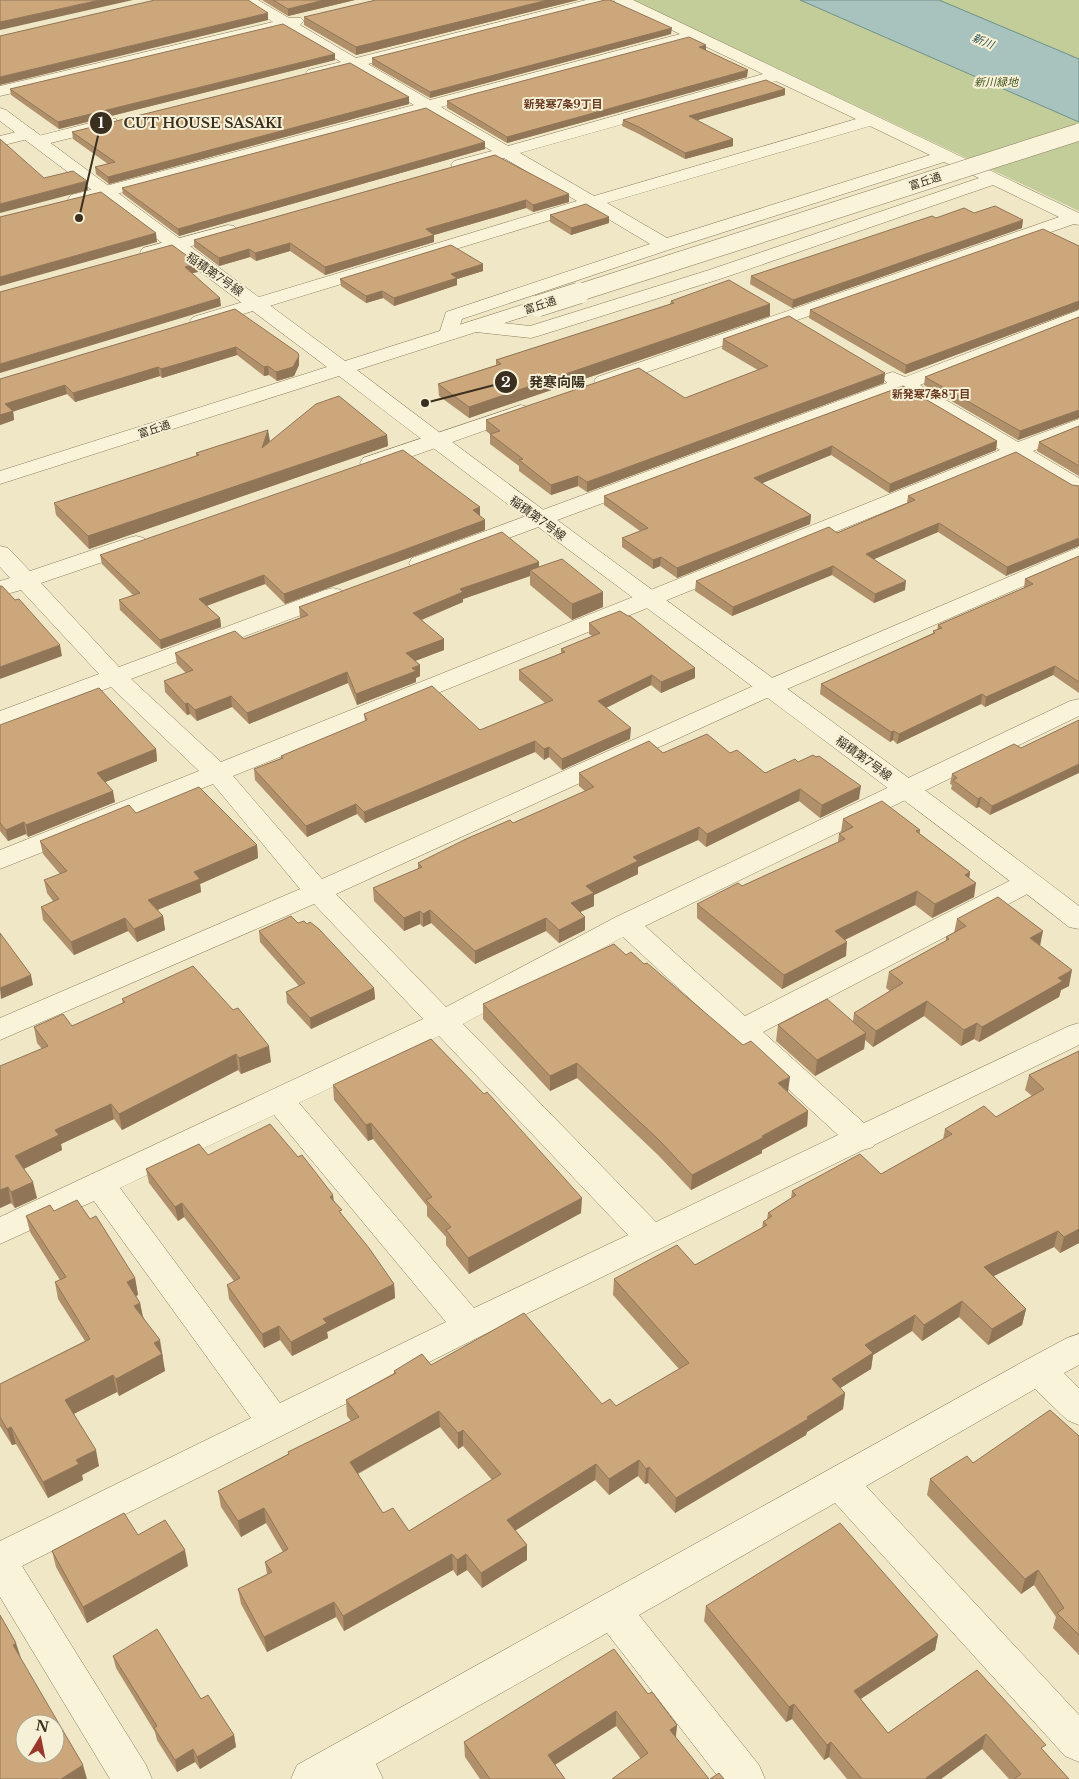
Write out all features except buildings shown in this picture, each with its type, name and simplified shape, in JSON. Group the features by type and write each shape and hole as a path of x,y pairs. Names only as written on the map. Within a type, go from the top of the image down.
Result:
{"street":[{"path":"247,0 665,245"},
{"path":"297,77 604,0"},
{"path":"621,0 1077,219"},
{"path":"0,91 315,16"},
{"path":"66,202 694,35"},
{"path":"440,171 778,75"},
{"name":"稲積第7号線","path":"0,113 175,245 257,304 435,441 906,789 1079,920"},
{"path":"0,141 33,137 124,119"},
{"path":"187,325 592,202 872,120"},
{"name":"富丘通","path":"0,478 1079,132"},
{"path":"449,334 453,316 665,245 944,156"},
{"path":"476,326 531,332 716,274 994,179"},
{"path":"584,389 788,317 1077,219"},
{"path":"136,256 241,227"},
{"path":"716,274 740,288"},
{"path":"764,302 813,331"},
{"path":"400,570 904,384 1079,316"},
{"path":"879,370 1079,487"},
{"path":"351,470 538,405"},
{"path":"0,860 649,600 1079,425"},
{"path":"12,585 156,536"},
{"path":"0,553 12,585 115,677 217,773 318,892 651,1238"},
{"path":"0,1030 318,892 769,688 1079,554"},
{"path":"0,720 354,588"},
{"path":"0,1231 443,1022 626,924 1079,706"},
{"path":"742,1030 1030,882"},
{"path":"626,924 862,1139"},
{"path":"132,1779 0,1561 274,1422 469,1326 862,1139 1079,1033"},
{"path":"278,1100 469,1326"},
{"path":"99,1184 274,1422"},
{"path":"311,1779 356,1769 612,1610 1079,1348"},
{"path":"1038,1370 1079,1410"},
{"path":"839,1482 1079,1743"},
{"path":"612,1610 745,1779"}],"green space":[{"name":"新川緑地","path":"632,0 1079,0 1079,211"}],"water":[{"name":"新川","path":"800,0 939,0 1079,59 1079,122"}],"place":[{"name":"CUT HOUSE SASAKI","path":"79,218"},
{"name":"発寒向陽","path":"425,403"}],"district":[{"name":"新発寒7条9丁目","path":"563,104"},
{"name":"新発寒7条8丁目","path":"931,394"}]}
